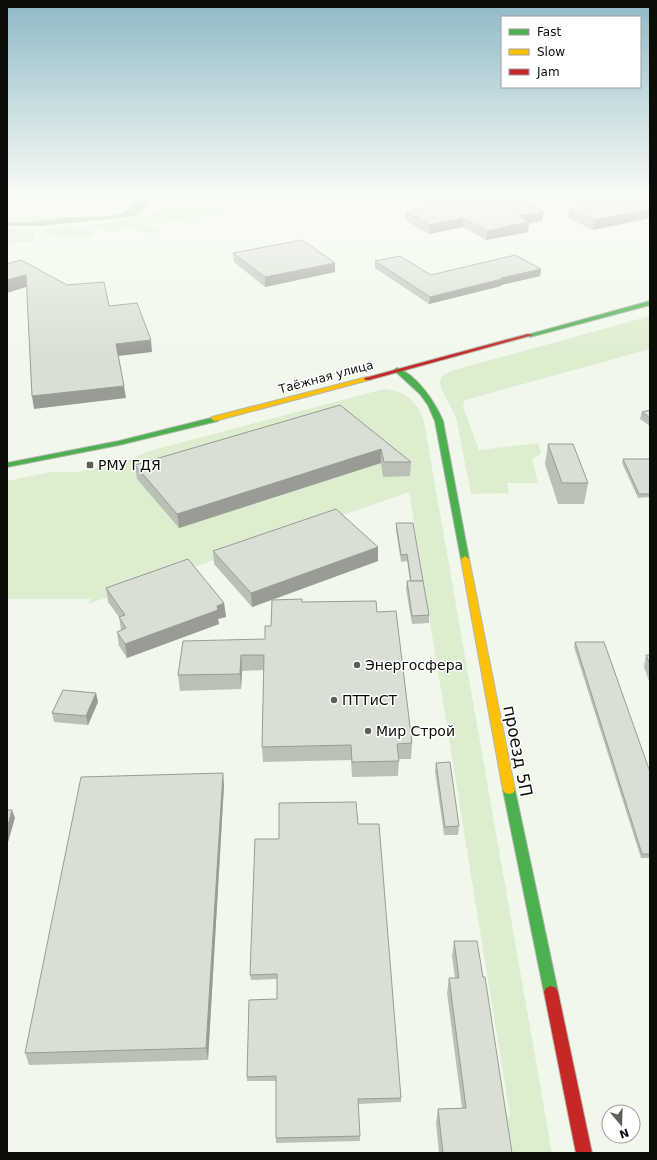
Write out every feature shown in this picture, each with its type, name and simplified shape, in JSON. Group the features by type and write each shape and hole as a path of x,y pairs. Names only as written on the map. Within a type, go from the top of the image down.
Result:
{"main road":[{"name":"Таёжная улица","path":"7,465 149,436 650,303"},
{"name":"проезд 5П","path":"397,370 427,395 434,407 439,421 503,758 584,1153"}],"shaded area":[{"path":"650,316 650,349 465,400 463,407 479,450 538,443 541,453 532,460 538,483 507,483 509,493 471,494 456,417 441,388 440,382 442,376 451,371"},
{"path":"384,389 398,392 410,398 418,408 424,422 552,1153 506,1153 501,1121 510,1116 409,492 88,604 91,599 7,599 7,481 51,472 77,472 122,463 149,451"}],"building":[{"path":"254,249 315,249 335,263 265,277 233,253"},
{"path":"515,255 541,269 430,297 375,261 400,256 431,275"},
{"path":"21,260 67,285 104,282 109,306 137,303 151,340 116,344 124,386 32,396 26,275 7,280 7,264"},
{"path":"340,405 411,462 384,462 381,449 177,514 135,465"},
{"path":"650,410 650,418 642,412"},
{"path":"548,444 573,444 588,483 562,483"},
{"path":"623,459 650,459 650,494 639,494"},
{"path":"336,509 378,547 251,593 213,551"},
{"path":"396,523 413,523 423,581 411,581 407,554 401,555"},
{"path":"188,559 224,603 217,606 218,610 125,644 117,632 126,628 119,617 125,615 106,588"},
{"path":"407,581 423,581 429,615 412,616"},
{"name":"ПТТиСТ","path":"302,599 302,602 376,601 377,612 396,611 412,743 397,744 399,761 352,762 351,745 262,747 264,655 241,655 240,674 178,675 183,641 265,639 265,626 271,626 272,600"},
{"path":"575,642 604,642 650,772 650,854 642,854"},
{"path":"646,655 650,655 650,664"},
{"path":"63,690 96,693 86,716 52,713"},
{"path":"450,762 459,826 445,827 436,763"},
{"path":"223,773 206,1048 25,1053 81,777"},
{"path":"356,802 358,824 379,824 401,1098 358,1099 360,1136 276,1138 276,1076 247,1077 249,1000 277,999 277,974 250,975 255,839 279,839 279,803"},
{"path":"7,810 12,810 7,829"},
{"path":"454,941 477,941 483,977 485,977 512,1153 443,1153 438,1109 466,1108 449,978 459,978"}],"traffic: fast":[{"path":"530,335 650,303"},
{"path":"397,370 411,381 427,398 439,421 465,559"},
{"path":"7,465 119,443 215,419"},
{"path":"509,790 551,992"}],"traffic: slow":[{"path":"215,419 367,379"},
{"path":"465,559 509,790"}],"traffic: jam":[{"path":"367,379 530,335"},
{"path":"551,992 584,1153"}],"place":[{"name":"РМУ ГДЯ","path":"90,465"},
{"name":"Энергосфера","path":"357,665"},
{"name":"ПТТиСТ","path":"334,700"},
{"name":"Мир Строй","path":"368,731"}]}
